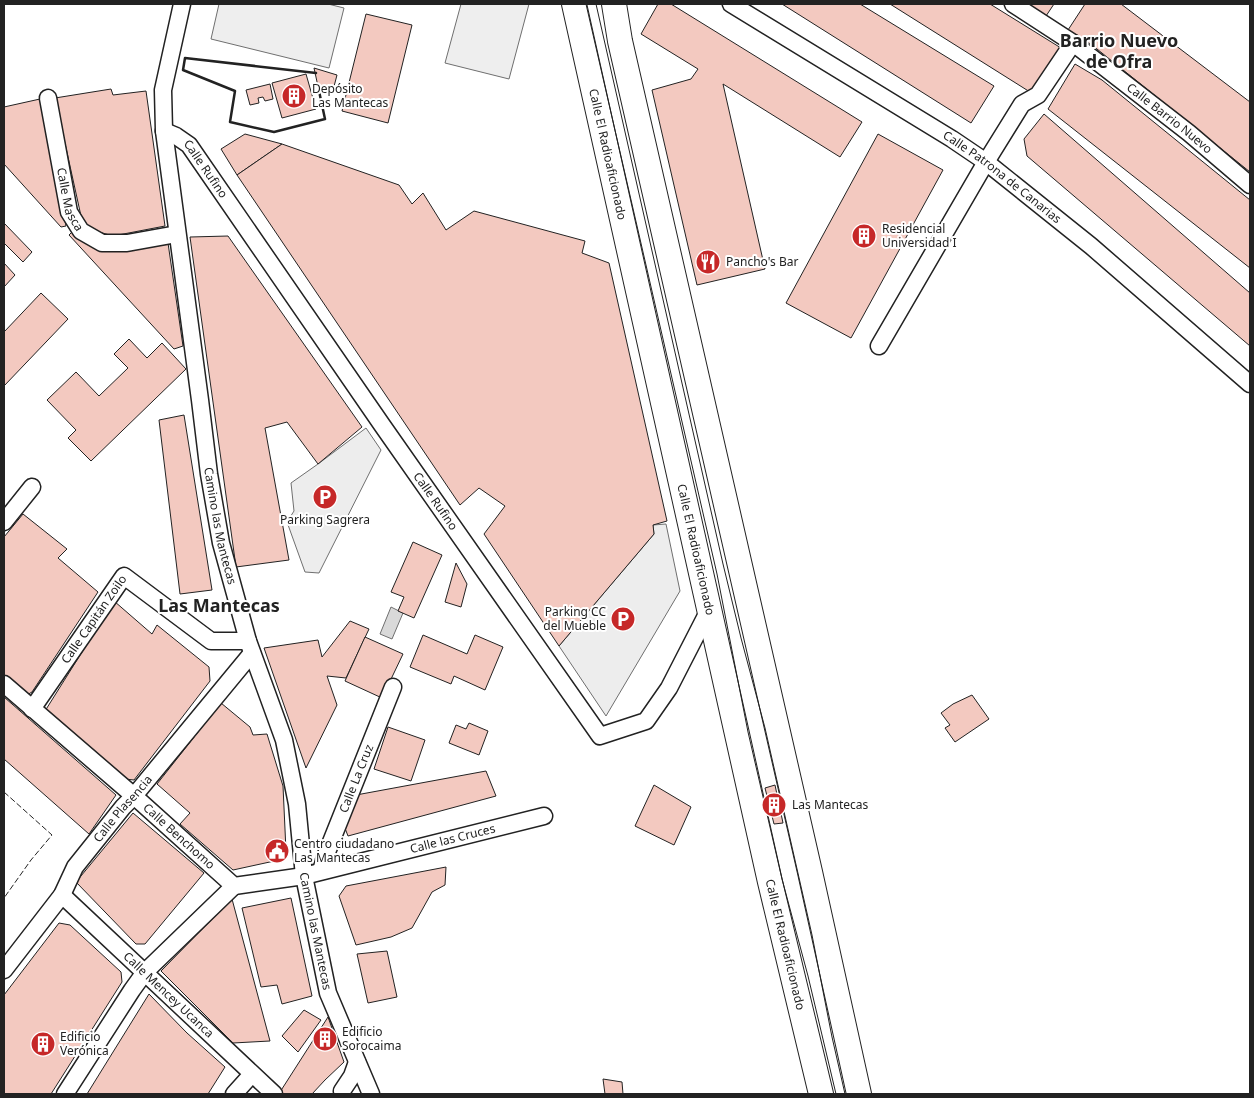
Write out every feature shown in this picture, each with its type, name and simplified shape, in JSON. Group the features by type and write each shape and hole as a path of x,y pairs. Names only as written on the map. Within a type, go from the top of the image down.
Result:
{"street":[{"name":"Camino las Mantecas","path":"182,4 163,90 164,132 209,474 221,543 250,647 284,740 297,804 304,876 328,993 370,1093"},
{"name":"Calle El Radioaficionado","path":"574,4 768,873 821,1094"},
{"path":"614,4 620,41 860,1094"},
{"name":"Calle Patrona de Canarias","path":"731,4 952,139 986,162 1091,246 1250,384"},
{"name":"Calle Barrio Nuevo","path":"1013,4 1073,42 1250,185"},
{"path":"879,346 1022,104 1038,96 1073,42"},
{"name":"Calle Masca","path":"48,98 69,212 81,231 102,243 127,243 177,234"},
{"name":"Calle Rufino","path":"164,132 176,136 189,145 382,426 600,736 646,721 669,688 709,610"},
{"path":"4,522 32,487"},
{"name":"Calle Capitán Zoilo","path":"32,708 124,576 210,641 250,647"},
{"name":"Calle Plasencia","path":"4,970 62,895 75,867 134,796 250,647"},
{"name":"Calle Benchomo","path":"4,684 134,796 234,886"},
{"name":"Calle La Cruz","path":"321,871 393,687"},
{"name":"Calle las Cruces","path":"304,876 544,816"},
{"path":"65,1094 145,972 234,886 304,876"},
{"name":"Calle Mencey Ucanca","path":"62,895 274,1094"},
{"path":"341,1093 352,1076 357,1062"},
{"path":"234,1094 252,1074"},
{"path":"341,1093 362,1089 370,1093"}],"shaded area":[{"path":"219,4 328,4 344,8 329,68 211,39"},
{"path":"461,4 529,4 509,79 445,63"},
{"name":"Parking Sagrera","path":"366,428 381,450 319,573 305,572 287,522 294,511 291,483"},
{"name":"Parking CC del Mueble","path":"666,524 680,591 606,716 559,646 654,534 653,525"},
{"path":"391,607 403,613 392,639 380,634"}],"building":[{"path":"658,4 671,4 862,122 840,157 723,84 765,269 697,285 652,90 691,79 698,69 641,34"},
{"path":"782,4 860,4 994,86 971,123"},
{"path":"890,4 990,4 1061,48 1030,92"},
{"path":"1027,4 1054,4 1046,16"},
{"path":"1085,4 1121,4 1250,102 1250,172 1092,45 1068,30"},
{"path":"366,14 412,25 388,123 342,111"},
{"path":"1075,64 1102,80 1250,200 1250,268 1048,109"},
{"path":"314,68 337,75 332,94 319,91"},
{"name":"Depósito Las Mantecas","path":"306,74 316,109 282,118 272,83"},
{"path":"270,84 273,99 265,101 263,97 258,98 259,103 250,105 246,90"},
{"path":"111,89 113,95 146,91 165,226 113,236 99,232 86,225 81,216 55,98"},
{"path":"40,99 66,226 61,227 4,164 4,107"},
{"path":"1044,114 1250,293 1250,346 1027,156 1024,139"},
{"path":"245,134 282,144 237,175 221,149"},
{"name":"Residencial Universidad I","path":"878,134 943,170 851,338 786,303"},
{"path":"282,144 399,185 412,204 423,193 446,230 474,211 585,241 582,253 609,263 667,521 653,525 654,534 559,646 484,534 505,506 479,488 460,505 237,175"},
{"path":"4,223 32,252 23,262 4,243"},
{"path":"72,232 168,243 183,346 174,349 69,235"},
{"path":"228,236 362,427 318,464 287,422 265,428 289,560 236,567 190,237"},
{"path":"4,263 15,275 4,287"},
{"path":"41,293 68,319 4,386 4,332"},
{"path":"129,339 147,358 162,343 186,369 91,461 68,438 76,430 47,400 76,372 99,396 128,368 114,354"},
{"path":"184,415 212,590 180,594 159,420"},
{"path":"23,514 67,549 58,558 98,592 32,692 25,696 4,677 4,537"},
{"path":"413,542 442,555 414,618 398,611 404,597 391,592"},
{"path":"456,563 467,584 461,607 445,602"},
{"path":"114,601 152,634 157,625 209,667 210,681 134,780 125,779 45,711"},
{"path":"350,621 369,629 346,678 327,676 337,705 306,768 264,648 318,640 322,657"},
{"path":"423,635 467,654 475,635 503,647 485,690 454,676 451,684 410,667"},
{"path":"365,637 403,654 382,698 345,681"},
{"path":"972,695 989,719 955,742 945,728 950,725 941,713 953,704"},
{"path":"4,697 116,795 89,834 4,759"},
{"path":"221,703 250,727 253,735 267,734 283,786 286,851 279,860 233,870 180,824 190,813 157,784"},
{"path":"469,723 488,731 479,755 449,743 456,725 466,729"},
{"path":"388,727 425,740 411,781 374,769"},
{"path":"486,771 496,796 348,836 343,823 356,795"},
{"path":"654,785 691,807 674,845 635,826"},
{"name":"Las Mantecas","path":"775,785 783,823 774,824 765,788"},
{"path":"133,813 204,873 145,944 136,944 76,882"},
{"path":"446,867 445,885 432,892 412,928 391,937 356,945 339,896 346,886"},
{"path":"291,898 312,996 282,1004 277,985 261,987 242,908"},
{"path":"232,899 270,1041 233,1043 161,971"},
{"name":"Edificio Verónica","path":"59,923 70,925 121,972 122,982 51,1094 4,1094 4,995"},
{"path":"387,951 397,997 368,1003 357,954"},
{"path":"149,994 187,1033 225,1067 208,1094 87,1094"},
{"path":"304,1010 321,1020 298,1052 282,1036"},
{"name":"Edificio Sorocaima","path":"328,1017 344,1062 312,1094 283,1094 280,1092"},
{"path":"603,1079 622,1082 623,1094 605,1094"}],"tram line":[{"path":"586,4 717,574 748,732 782,879 808,976 836,1094"},
{"path":"596,4 723,564 765,728 812,935 845,1094"}],"fence":[{"path":"4,792 52,835 31,860 4,898"}],"wall":[{"path":"316,73 185,58 183,70 235,91 230,122 274,132 325,119 319,91"}],"place":[{"name":"Depósito Las Mantecas","path":"294,96"},
{"name":"Residencial Universidad I","path":"864,236"},
{"name":"Pancho's Bar","path":"708,262"},
{"name":"Parking Sagrera","path":"325,497"},
{"name":"Parking CC del Mueble","path":"623,619"},
{"name":"Las Mantecas","path":"774,805"},
{"name":"Centro ciudadano Las Mantecas","path":"277,851"},
{"name":"Edificio Sorocaima","path":"325,1039"},
{"name":"Edificio Verónica","path":"43,1044"}],"district":[{"name":"Barrio Nuevo de Ofra","path":"1119,51"},
{"name":"Las Mantecas","path":"219,606"}]}
